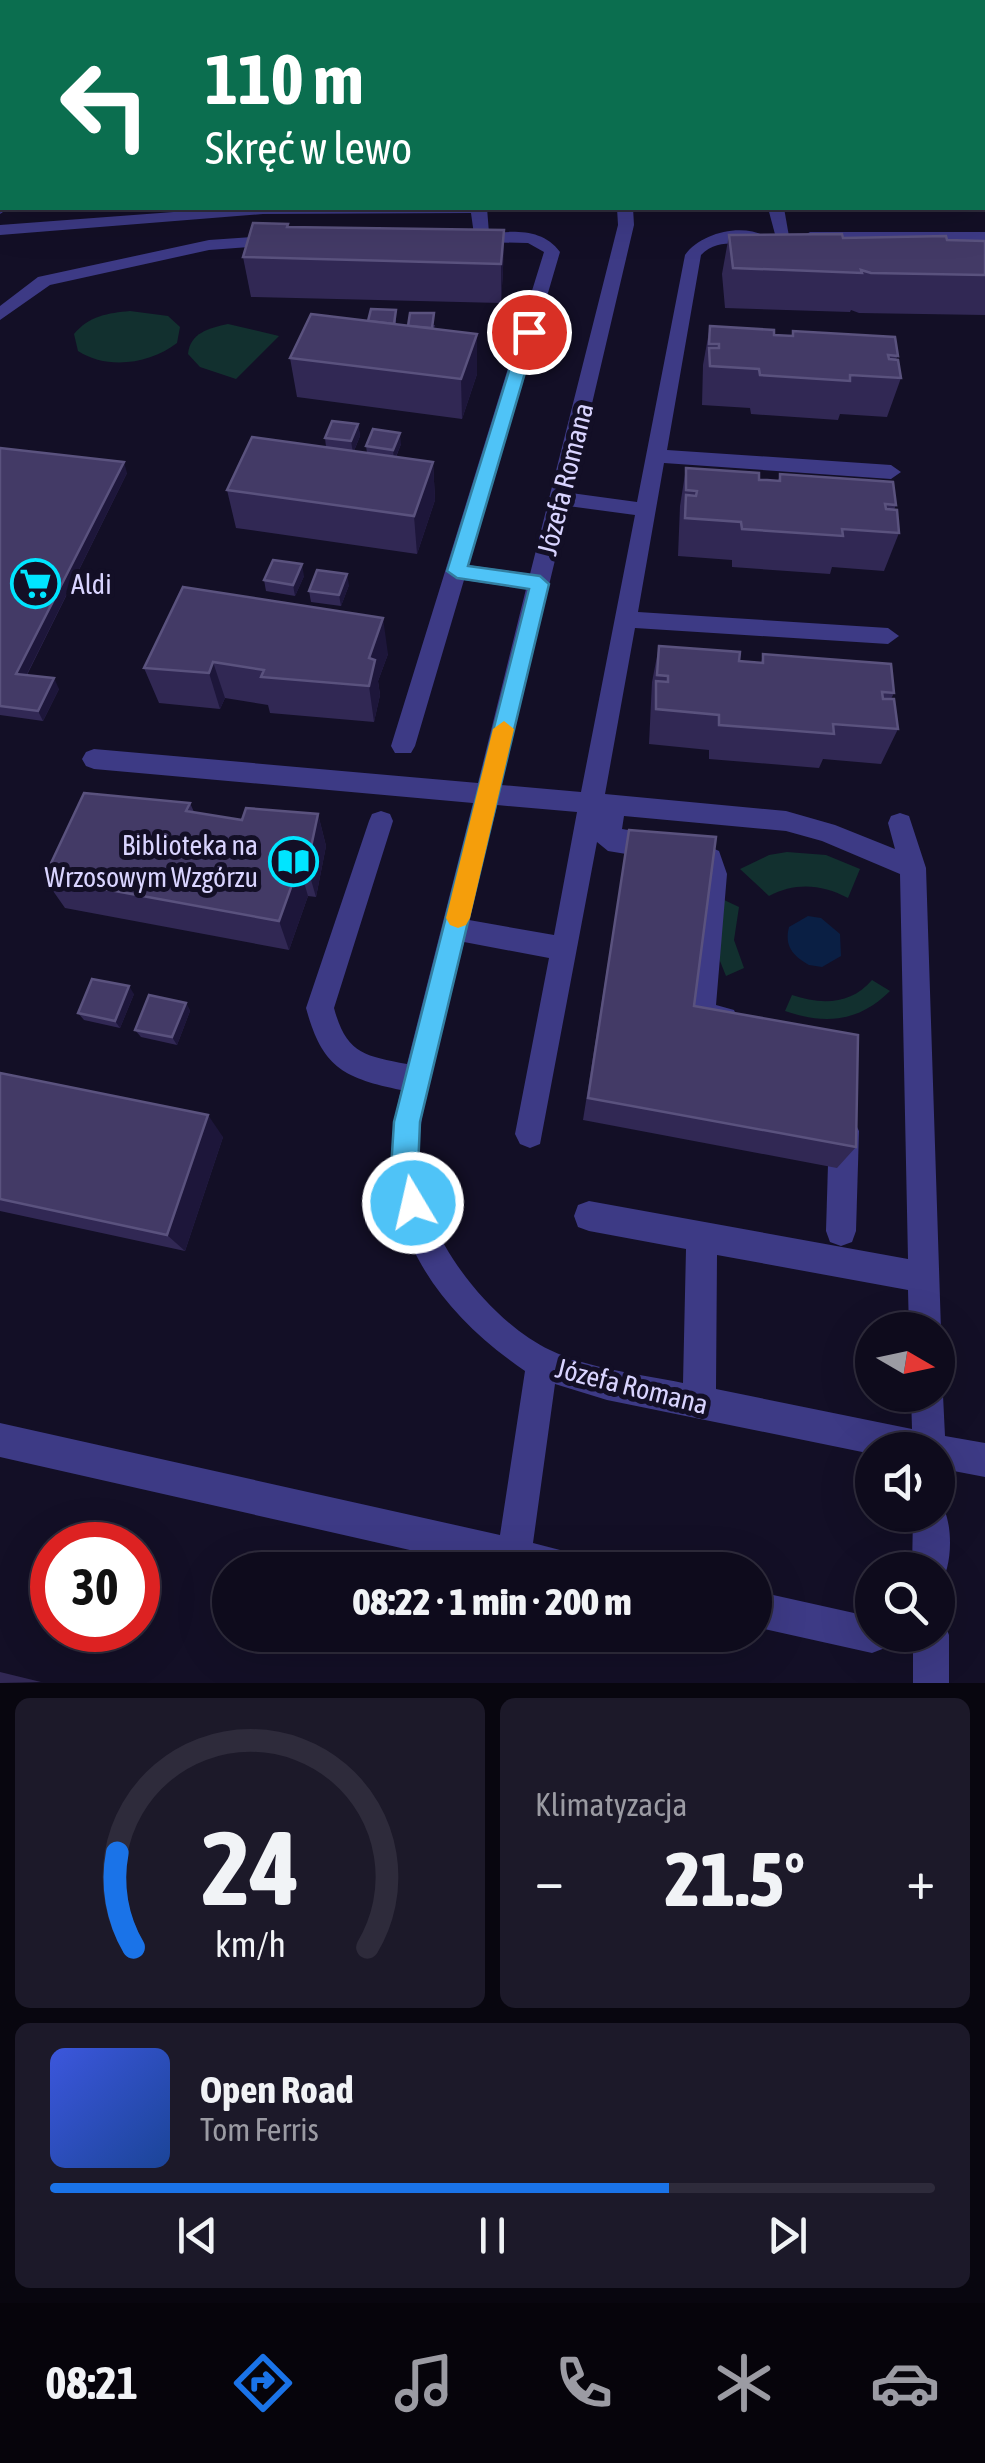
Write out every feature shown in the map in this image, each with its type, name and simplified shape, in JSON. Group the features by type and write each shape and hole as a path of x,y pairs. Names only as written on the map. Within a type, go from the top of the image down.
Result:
{"street":[{"path":"0,230 46,230 265,210"},
{"path":"403,746 552,252 546,242 532,238 474,238 479,210"},
{"name":"Józefa Romana","path":"625,210 626,225 407,1122 404,1169 422,1236 461,1298 500,1335 542,1364 608,1384 855,1434"},
{"path":"777,210 784,238"},
{"path":"164,217 173,252"},
{"path":"530,1134 565,949 602,804 626,620 694,250 712,238 985,237"},
{"path":"0,315 44,281 173,252 244,241 304,239"},
{"path":"656,456 891,472"},
{"path":"560,498 646,510"},
{"path":"457,571 540,584"},
{"path":"626,620 888,636"},
{"path":"94,759 786,821 826,832 914,868"},
{"path":"602,804 608,838 697,852 710,860 714,874 701,1015 752,1024"},
{"path":"381,821 320,1008 327,1040 355,1066 417,1080"},
{"path":"900,823 914,868 912,1244 913,1276 922,1312"},
{"path":"455,929 565,949"},
{"path":"841,1231 844,1111"},
{"path":"589,1216 913,1276"},
{"path":"699,1403 702,1238"},
{"path":"515,1552 542,1364"},
{"path":"0,1440 496,1552"},
{"name":"Józefa Romana","path":"955,1454 985,1460"},
{"path":"772,1613 855,1631"},
{"path":"931,1652 931,1683"}],"green space":[{"path":"130,311 168,316 180,327 177,343 154,356 128,362 102,361 78,351 74,334 86,323 107,314"},
{"path":"228,324 279,336 236,379 200,367 188,354 197,336"},
{"path":"769,855 826,855 860,869 848,898 809,887 789,888 769,896 740,869"},
{"path":"722,899 739,907 734,940 744,968 726,976 716,951"},
{"path":"872,980 890,991 854,1015 828,1019 785,1011 792,995 835,1001 855,994"}],"water":[{"path":"808,916 821,918 840,934 841,956 822,967 803,962 789,945 789,927"}],"building":[{"path":"253,223 288,224 287,227 504,230 501,264 243,257"},
{"path":"842,234 843,238 946,236 947,240 985,241 985,275 733,268 729,235"},
{"path":"371,309 396,310 394,324 368,321"},
{"path":"410,313 434,313 432,328 408,326"},
{"path":"311,314 477,334 461,379 290,358"},
{"path":"710,326 774,330 774,335 793,336 793,331 895,337 898,356 888,355 889,359 898,360 901,378 850,375 850,381 760,375 759,369 710,366 709,348 719,348 719,344 709,344"},
{"path":"332,421 358,424 351,441 325,438"},
{"path":"373,429 400,433 393,450 366,446"},
{"path":"252,437 433,462 414,516 227,490"},
{"name":"Aldi","path":"0,448 124,462 16,674 54,678 38,711 0,706"},
{"path":"686,468 759,473 759,480 780,481 780,474 893,482 896,505 885,504 886,509 897,510 899,533 842,529 843,536 742,529 741,522 685,518 686,495 696,496 697,491 686,490"},
{"path":"273,560 302,564 293,585 264,580"},
{"path":"317,570 347,574 339,595 309,591"},
{"path":"183,587 383,618 369,658 375,660 369,686 261,677 264,670 213,662 209,673 144,668"},
{"path":"659,646 740,652 739,661 763,663 763,654 891,664 894,693 882,692 883,699 894,699 898,729 833,724 834,734 719,725 719,715 656,709 656,681 668,682 668,676 657,675"},
{"path":"84,793 190,803 186,811 242,820 246,808 318,814 307,866 299,865 279,921 44,878"},
{"path":"629,830 716,837 694,1006 858,1035 856,1147 588,1098"},
{"path":"92,979 129,986 115,1021 78,1013"},
{"path":"149,995 186,1003 172,1037 135,1030"},
{"path":"0,1073 208,1115 167,1235 0,1199"}],"slow traffic":[{"path":"458,918 504,729"}],"place":[{"name":"Aldi","path":"36,584"},
{"name":"Biblioteka na Wrzosowym Wzgórzu","path":"293,861"}],"route":[{"path":"413,1203 404,1169 407,1122 540,584 457,571 529,332"}]}
